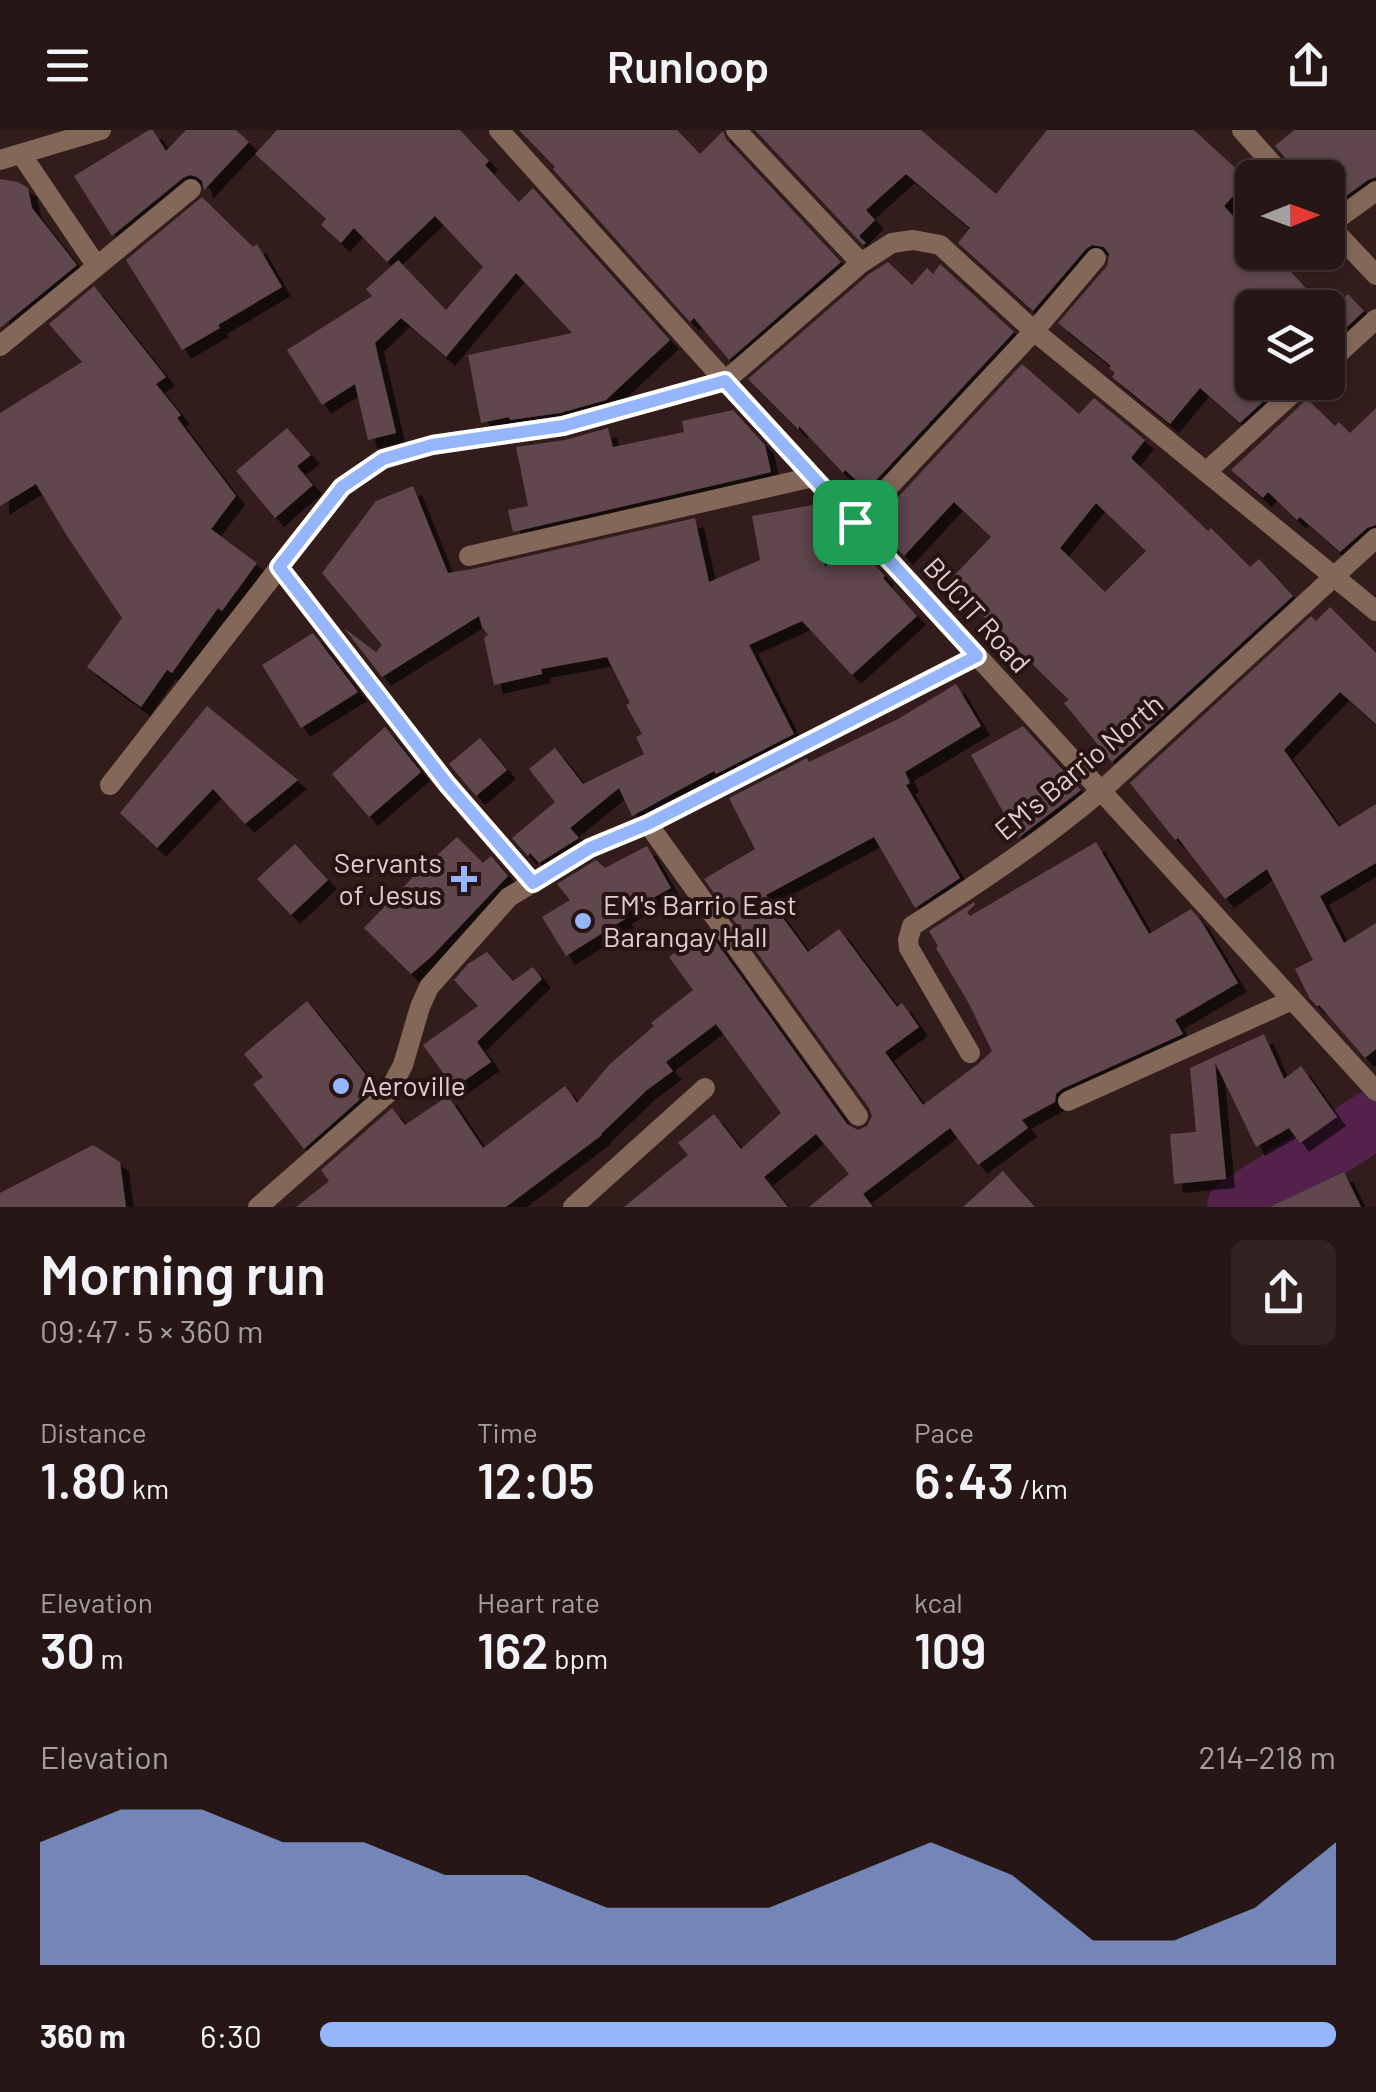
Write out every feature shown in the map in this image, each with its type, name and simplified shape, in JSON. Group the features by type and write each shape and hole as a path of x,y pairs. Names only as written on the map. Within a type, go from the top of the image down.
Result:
{"street":[{"path":"0,160 101,130"},
{"name":"BUCIT Road","path":"499,130 1373,1088"},
{"path":"736,130 862,263"},
{"path":"1242,130 1269,160"},
{"path":"21,154 96,265"},
{"path":"0,346 191,189"},
{"path":"1345,213 1376,192"},
{"path":"110,785 342,487 383,459 432,445 563,426 725,381 862,263 892,243 913,240 940,245 1034,331 1376,611"},
{"path":"1345,242 1376,275"},
{"path":"855,522 1034,331 1096,258"},
{"path":"1345,347 1376,319"},
{"path":"1206,472 1286,400"},
{"path":"469,556 813,477"},
{"name":"EM's Barrio North","path":"970,1053 909,948 908,932 912,926 1018,857 1101,792 1376,538"},
{"path":"279,567 447,784 533,883"},
{"path":"258,1207 388,1093 429,987 509,898 590,848 648,824 977,656"},
{"path":"648,824 858,1116"},
{"path":"1068,1101 1292,1000"},
{"path":"573,1207 705,1088"}],"building":[{"path":"153,130 166,151 186,130 236,130 249,142 204,190 197,177 183,178 112,236 74,176"},
{"path":"277,130 460,130 519,202 533,188 670,340 606,400 560,413 481,423 468,355 572,333 516,273 446,357 401,318 375,343 396,433 368,440 355,384 322,405 287,350 372,296 366,289 398,260 446,310 483,267 435,216 387,262 354,228 341,243 321,225 326,219 255,154"},
{"path":"519,130 677,130 700,154 723,131 726,139 841,262 729,360 694,318 690,322"},
{"path":"755,130 921,130 996,194 1047,130 1194,130 1235,168 1235,194 1224,206 1235,218 1235,270 1289,270 1308,290 1235,290 1235,400 1265,400 1240,423 1200,388 1170,424 1112,377 1115,373 1111,366 1058,323 1107,266 1109,254 1104,247 1092,245 1086,249 1033,311 958,243 970,228 906,174 866,210 875,220 859,236 866,243 863,245"},
{"path":"1294,130 1376,130 1376,177 1345,197 1345,160 1287,160 1275,146"},
{"path":"0,179 28,188 32,208 77,265 0,328"},
{"path":"202,197 253,247 257,244 282,287 182,350 126,260"},
{"path":"888,262 912,285 927,268 933,274 940,264 1014,332 867,490 845,470 843,473 748,379"},
{"path":"94,286 166,377 156,384 236,496 211,529 257,563 141,707 87,667 122,618 36,484 0,506 0,413 82,362 49,324"},
{"path":"1348,294 1364,311 1345,329"},
{"path":"1022,364 1079,414 1094,398 1145,440 1131,458 1250,567 1259,559 1293,596 1112,762 1064,703 1069,700 948,582 991,537 954,502 904,556 874,523","holes":["1096,503 1146,551 1105,592 1060,548"]},
{"path":"1306,400 1335,426 1339,422 1350,433 1376,408 1376,525 1340,552 1268,492 1263,498 1231,470"},
{"path":"733,410 765,445 771,472 513,532 508,510 528,506 516,447 565,440 608,428 613,447 684,432 682,421"},
{"path":"287,428 311,455 297,466 313,485 275,518 236,471"},
{"path":"413,486 448,573 695,518 709,582 760,560 752,516 813,505 825,567 853,541 917,616 852,675 802,621 749,645 794,734 716,774 714,771 632,816 619,788 570,828 579,838 539,863 512,838 555,802 529,769 555,748 583,784 644,754 636,737 642,734 607,657 541,669 542,674 494,685 484,638 488,635 479,616 382,677 344,628 376,652 382,645 322,573 376,501"},
{"path":"1330,607 1376,653 1376,724 1340,692 1284,750 1339,827 1376,804 1376,863 1320,896 1344,943 1376,923 1376,1049 1365,1058 1310,999 1295,969 1313,960 1267,869 1225,899 1130,783 1311,616 1316,621"},
{"path":"313,633 358,692 301,728 262,665"},
{"path":"956,684 981,726 905,772 910,783 906,785 960,878 915,908 874,837 766,895 808,952 839,929 897,1007 902,1003 919,1027 885,1052 923,1105 992,1051 929,931 974,902 967,912 970,916 1096,842 1149,934 1191,909 1238,983 1175,1020 1183,1034 1062,1089 1055,1102 1022,1120 1028,1128 978,1165 950,1128 863,1194 873,1207 809,1207 849,1174 816,1134 764,1177 788,1207 624,1207 688,1155 678,1143 714,1114 741,1149 781,1113 716,1024 666,1062 673,1071 647,1090 602,1135 506,1207 296,1207 329,1181 321,1170 392,1108 405,1125 448,1096 483,1148 565,1086 577,1103 610,1064 654,1026 651,1023 693,990 669,957 707,929 847,1124 858,1130 867,1126 872,1116 869,1108 704,879 755,849 729,798 807,758 809,762 898,719"},
{"path":"207,706 298,780 245,824 213,789 157,848 120,813"},
{"path":"1023,726 1081,790 1018,838 971,755"},
{"path":"385,727 421,772 369,817 332,774"},
{"path":"480,738 507,770 476,796 449,764"},
{"path":"457,837 483,863 491,856 508,876 411,974 364,928"},
{"path":"295,844 328,880 291,915 257,879"},
{"path":"647,846 671,888 622,915 625,919 566,956 542,917 570,900 557,884 596,860 605,868"},
{"path":"487,952 513,981 533,967 542,979 477,1042 491,1062 454,1088 423,1045 478,1006 454,980 468,964"},
{"path":"307,1001 375,1086 304,1149 253,1084 263,1077 244,1054"},
{"path":"1264,1034 1284,1079 1301,1066 1337,1117 1300,1143 1289,1128 1256,1147 1215,1062 1226,1179 1174,1184 1170,1134 1196,1132 1190,1068"},
{"path":"93,1145 120,1162 126,1207 0,1207 0,1193"},
{"path":"1003,1171 1035,1207 963,1207"},
{"path":"1344,1172 1361,1207 1270,1207"}],"waterway":[{"path":"1237,1207 1373,1120"}],"place":[{"name":"Servants of Jesus","path":"464,879"},
{"name":"EM's Barrio East Barangay Hall","path":"583,921"},
{"name":"Aeroville","path":"341,1086"}],"route":[{"path":"725,381 855,522 977,656 648,824 590,848 533,883 447,784 279,567 342,487 383,459 432,445 563,426 725,381"}]}
